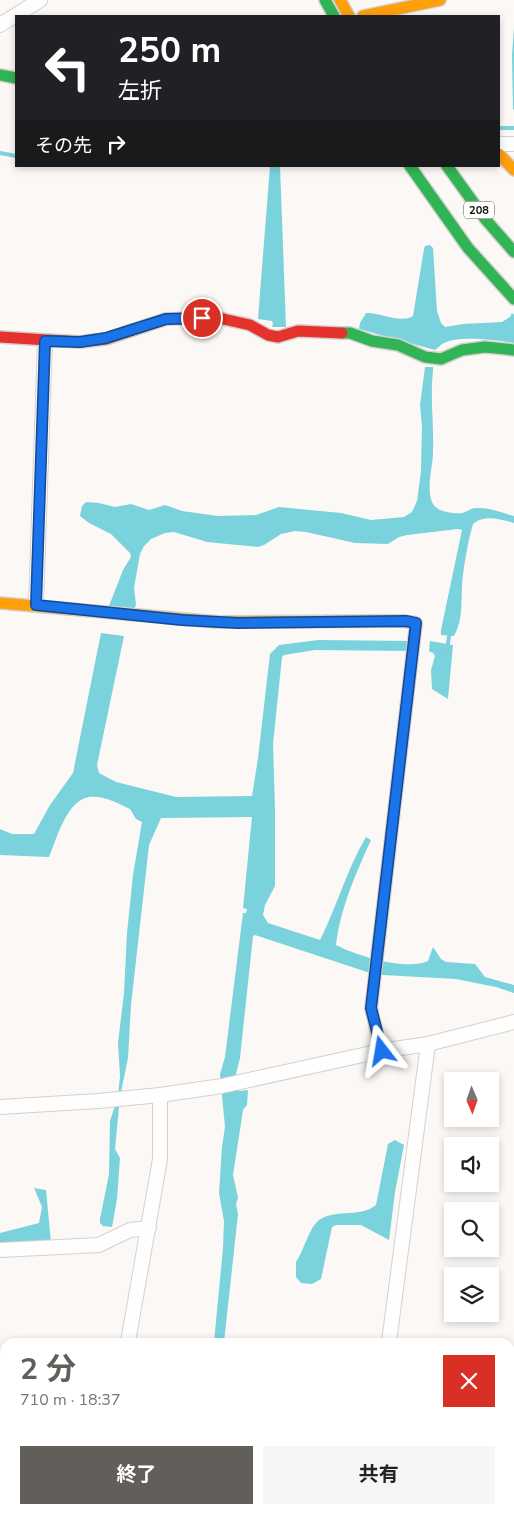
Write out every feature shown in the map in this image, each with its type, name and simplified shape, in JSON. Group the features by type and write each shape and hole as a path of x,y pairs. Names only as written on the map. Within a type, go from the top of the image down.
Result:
{"main road":[{"path":"325,0 333,15"},
{"path":"340,0 348,15"},
{"path":"348,0 356,15"},
{"path":"366,15 383,9 440,0"},
{"path":"0,75 15,78"},
{"path":"500,155 514,170"},
{"path":"411,167 468,248 514,299"},
{"name":"208","path":"448,167 486,220 514,252"},
{"name":"208","path":"455,167 491,216 514,242"},
{"path":"0,337 80,342 106,338 166,319 219,318 250,325 268,335 278,337 298,331 350,333 372,341 398,345 425,357 441,359 462,350 485,346 514,350"},
{"path":"0,603 200,621 247,623 407,621 416,623 371,1008 382,1051"}],"street":[{"path":"16,15 40,0"},
{"path":"0,25 15,16"},
{"path":"500,144 514,144"},
{"path":"36,605 45,341"},
{"path":"0,1107 98,1101 222,1086 382,1051 428,1044 514,1022"},
{"path":"390,1338 428,1044"},
{"path":"129,1338 160,1160 160,1095"},
{"path":"0,1250 99,1245 130,1230 149,1228"}],"water":[{"path":"514,27 514,109 513,110 512,55"},
{"path":"270,167 280,167 286,327 272,327 272,321 258,319"},
{"path":"430,245 433,248 437,311 441,323 445,327 502,322 510,317 512,313 514,315 514,343 459,339 444,343 435,350 359,329 366,313 402,319 413,316 424,249 425,246"},
{"path":"425,367 433,367 433,452 430,496 433,504 440,510 451,513 462,513 481,508 514,516 514,523 488,518 473,524 463,572 460,618 454,636 441,635 441,630 462,530 458,529 407,535 399,537 388,544 355,543 295,531 281,534 258,547 207,542 174,532 165,533 151,539 144,546 140,554 134,588 136,604 134,611 109,606 123,570 131,557 130,553 111,534 89,523 80,516 82,506 86,502 115,507 131,504 149,510 165,505 182,511 218,516 256,515 279,507 341,513 371,520 404,517 412,512 417,501 421,471 422,426 420,405"},
{"path":"101,633 124,636 97,765 99,773 116,782 176,797 252,796 270,654 279,645 318,640 411,641 411,651 315,650 284,655 282,657 273,744 275,886 265,905 263,915 268,923 320,940 353,862 366,837 371,840 354,878 345,905 336,945 369,958 407,964 419,964 428,961 433,947 441,959 446,962 475,964 485,977 514,985 514,993 496,987 456,979 383,975 367,972 255,935 253,936 240,1058 236,1074 239,1091 248,1090 247,1105 243,1110 233,1175 238,1198 236,1204 238,1214 224,1338 214,1338 224,1221 219,1193 225,1127 220,1074 225,1057 243,913 246,913 247,909 243,908 252,817 161,818 149,845 131,1005 128,1058 120,1097 115,1149 120,1158 117,1199 112,1227 103,1226 100,1223 100,1219 109,1174 110,1121 118,1096 120,1076 118,1043 124,993 127,933 133,875 142,822 136,819 130,809 120,804 105,798 89,797 74,805 63,822 49,857 0,855 0,829 12,834 34,834 50,805 73,773"},
{"path":"430,641 453,645 448,699 432,689 431,670 435,656 429,651"},
{"path":"395,1140 404,1145 395,1192 389,1240 361,1225 336,1225 332,1227 321,1279 312,1284 301,1283 296,1277 296,1262 313,1226 329,1215 362,1211 376,1205 388,1144"},
{"path":"34,1188 46,1190 51,1243 0,1246 0,1233 39,1223 42,1207"}],"waterway":[{"path":"500,128 514,128"},
{"path":"0,153 15,156"},
{"path":"447,649 450,631"}],"traffic: fast":[{"path":"325,0 333,15"},
{"path":"0,75 15,78"},
{"path":"411,167 468,248 514,299"},
{"path":"448,167 486,220 514,252"},
{"path":"342,333 350,333 372,341 398,345 425,357 441,359 462,350 485,347 514,350"}],"traffic: slow":[{"path":"340,0 348,15"},
{"path":"368,15 440,0"},
{"path":"500,155 514,170"},
{"path":"0,603 218,622 403,621"},
{"path":"377,957 371,1008 381,1051"}],"traffic: jam":[{"path":"0,337 80,342 106,339 166,319 219,318 250,325 268,335 278,337 298,331 342,333"},
{"path":"377,957 416,623 403,621"}],"route":[{"path":"202,318 166,319 106,338 80,342 45,341 36,605 182,620 238,623 407,621 416,623 371,1008 382,1051"}]}
